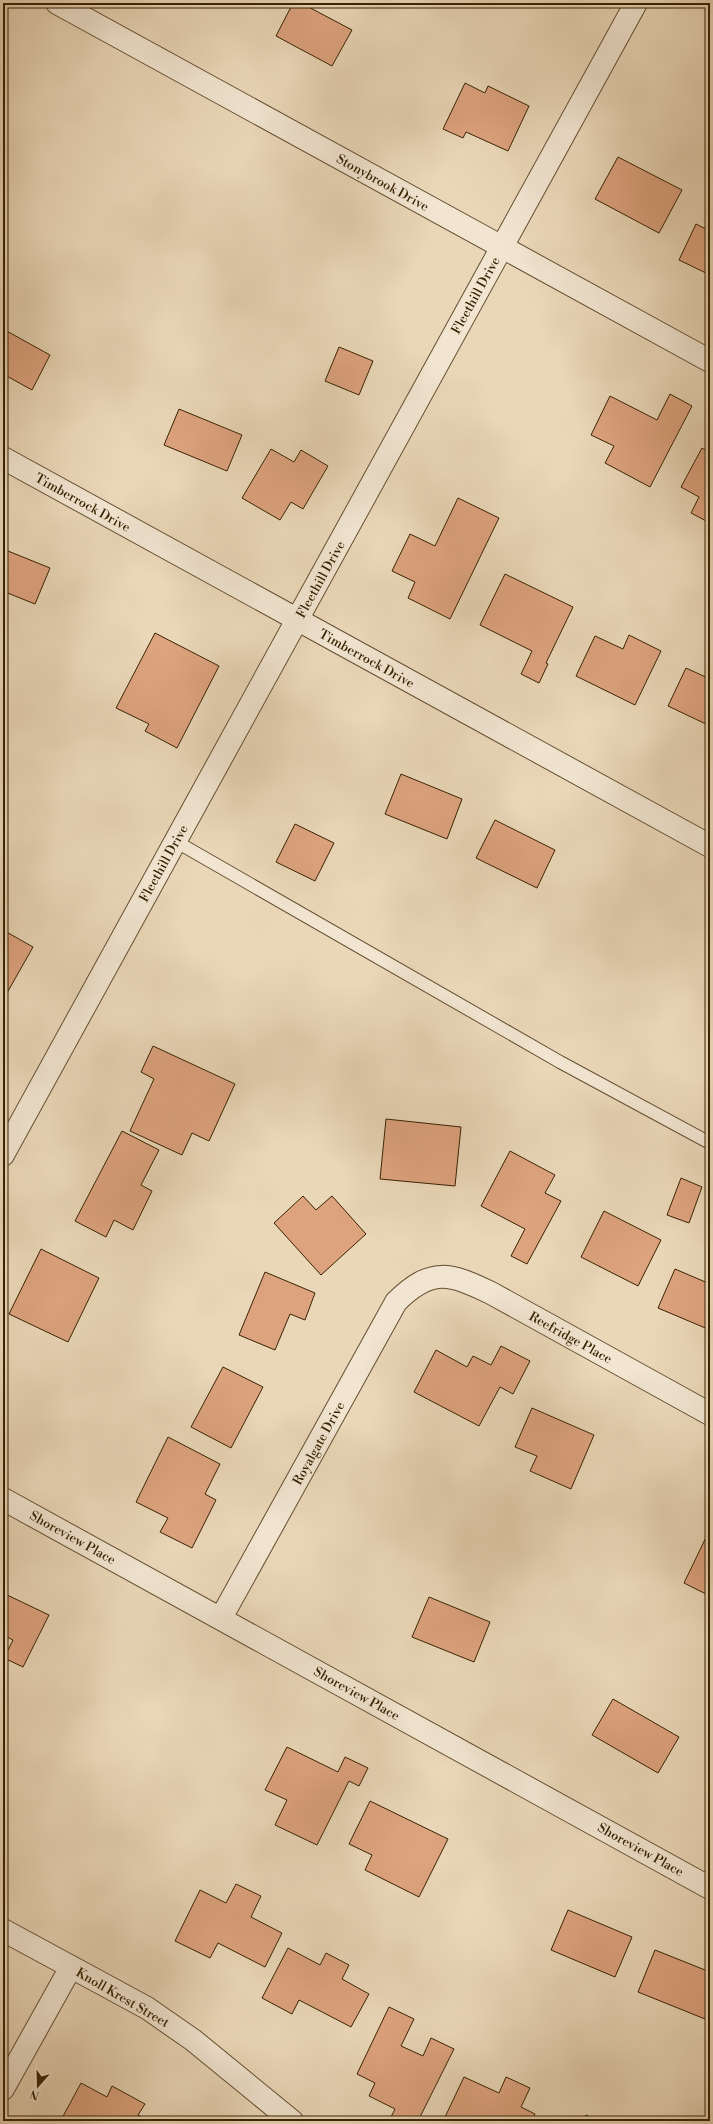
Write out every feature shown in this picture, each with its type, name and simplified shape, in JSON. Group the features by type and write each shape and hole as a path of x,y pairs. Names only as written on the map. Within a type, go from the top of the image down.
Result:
{"street":[{"name":"Stonybrook Drive","path":"57,3 710,361"},
{"name":"Fleethill Drive","path":"3,1155 636,3"},
{"name":"Timberrock Drive","path":"3,458 710,846"},
{"name":"Reefridge Place","path":"428,1279 451,1276 462,1279 491,1293 710,1414"},
{"name":"Royalgate Drive","path":"222,1618 396,1302 409,1289 428,1279"},
{"name":"Shoreview Place","path":"3,1499 222,1618 710,1888"},
{"name":"Knoll Krest Street","path":"3,1930 147,2008 187,2035 292,2121"},
{"path":"3,2089 71,1967"}],"lane":[{"path":"175,841 560,1062 710,1143"}],"building":[{"path":"293,3 301,3 352,30 332,66 276,36"},
{"path":"465,83 485,93 488,86 529,106 508,151 466,132 463,138 443,129"},
{"path":"618,157 682,190 659,233 595,199"},
{"path":"696,224 710,231 710,275 679,260"},
{"path":"3,329 50,355 32,390 3,374"},
{"path":"339,347 373,361 359,395 325,381"},
{"path":"670,394 692,406 650,487 605,463 614,446 591,435 610,396 657,420"},
{"path":"179,409 242,435 227,471 164,445"},
{"path":"702,448 710,453 710,523 691,513 699,497 681,487"},
{"path":"271,449 294,462 301,450 328,466 303,509 291,502 280,520 242,498"},
{"path":"458,498 499,518 450,619 408,598 415,582 392,571 410,534 435,546"},
{"path":"3,549 50,568 35,604 5,592 3,598"},
{"path":"505,574 573,607 546,663 548,664 539,683 521,674 532,651 480,625"},
{"path":"155,633 219,666 177,748 145,731 149,724 116,708"},
{"path":"629,635 661,651 635,705 576,676 595,636 623,649"},
{"path":"686,668 710,679 710,726 668,706"},
{"path":"401,774 462,799 447,839 385,814"},
{"path":"495,820 555,850 537,888 476,858"},
{"path":"295,824 334,843 315,881 276,862"},
{"path":"3,930 33,947 3,1000"},
{"path":"153,1046 235,1084 209,1141 192,1133 182,1155 130,1131 154,1079 141,1072"},
{"path":"386,1119 461,1127 455,1186 380,1179"},
{"path":"122,1131 159,1150 141,1185 152,1191 133,1230 114,1220 106,1237 75,1221"},
{"path":"510,1151 555,1175 545,1193 561,1201 527,1264 511,1256 525,1229 481,1206"},
{"path":"681,1178 702,1187 689,1223 667,1215"},
{"path":"303,1196 316,1210 332,1196 366,1234 321,1275 274,1223"},
{"path":"604,1211 661,1240 638,1286 581,1257"},
{"path":"41,1249 99,1278 68,1342 9,1314"},
{"path":"675,1269 710,1284 710,1330 658,1308"},
{"path":"265,1272 315,1293 305,1320 290,1314 275,1350 239,1335"},
{"path":"501,1346 530,1361 513,1394 500,1387 479,1426 414,1392 436,1350 467,1367 473,1356 491,1365"},
{"path":"223,1367 263,1387 231,1448 191,1427"},
{"path":"532,1408 594,1435 571,1489 530,1471 537,1456 515,1447"},
{"path":"168,1437 220,1464 205,1494 216,1500 192,1548 160,1532 168,1518 136,1502"},
{"path":"710,1529 710,1596 684,1583"},
{"path":"3,1593 49,1615 23,1667 4,1658 13,1640 3,1635"},
{"path":"429,1597 490,1622 474,1662 412,1637"},
{"path":"613,1699 679,1737 658,1773 592,1735"},
{"path":"287,1747 338,1772 345,1757 368,1768 359,1786 349,1781 317,1845 275,1825 287,1800 265,1790"},
{"path":"370,1801 448,1839 419,1897 365,1870 372,1855 349,1844"},
{"path":"236,1884 261,1896 251,1917 282,1933 265,1967 218,1943 210,1958 175,1941 200,1890 226,1903"},
{"path":"568,1910 632,1937 615,1977 551,1950"},
{"path":"288,1948 320,1965 326,1953 349,1965 342,1979 369,1994 351,2027 299,2000 292,2014 262,1998"},
{"path":"655,1950 710,1972 710,2006 705,2019 638,1992"},
{"path":"389,2007 414,2019 401,2046 423,2056 431,2038 454,2049 418,2121 389,2121 395,2109 369,2096 375,2083 357,2074"},
{"path":"464,2077 499,2093 506,2077 530,2088 521,2107 535,2114 532,2121 453,2121 445,2117"},
{"path":"81,2083 107,2097 112,2086 145,2104 138,2115 150,2121 61,2120"},
{"path":"586,2115 599,2121 583,2121"}]}
